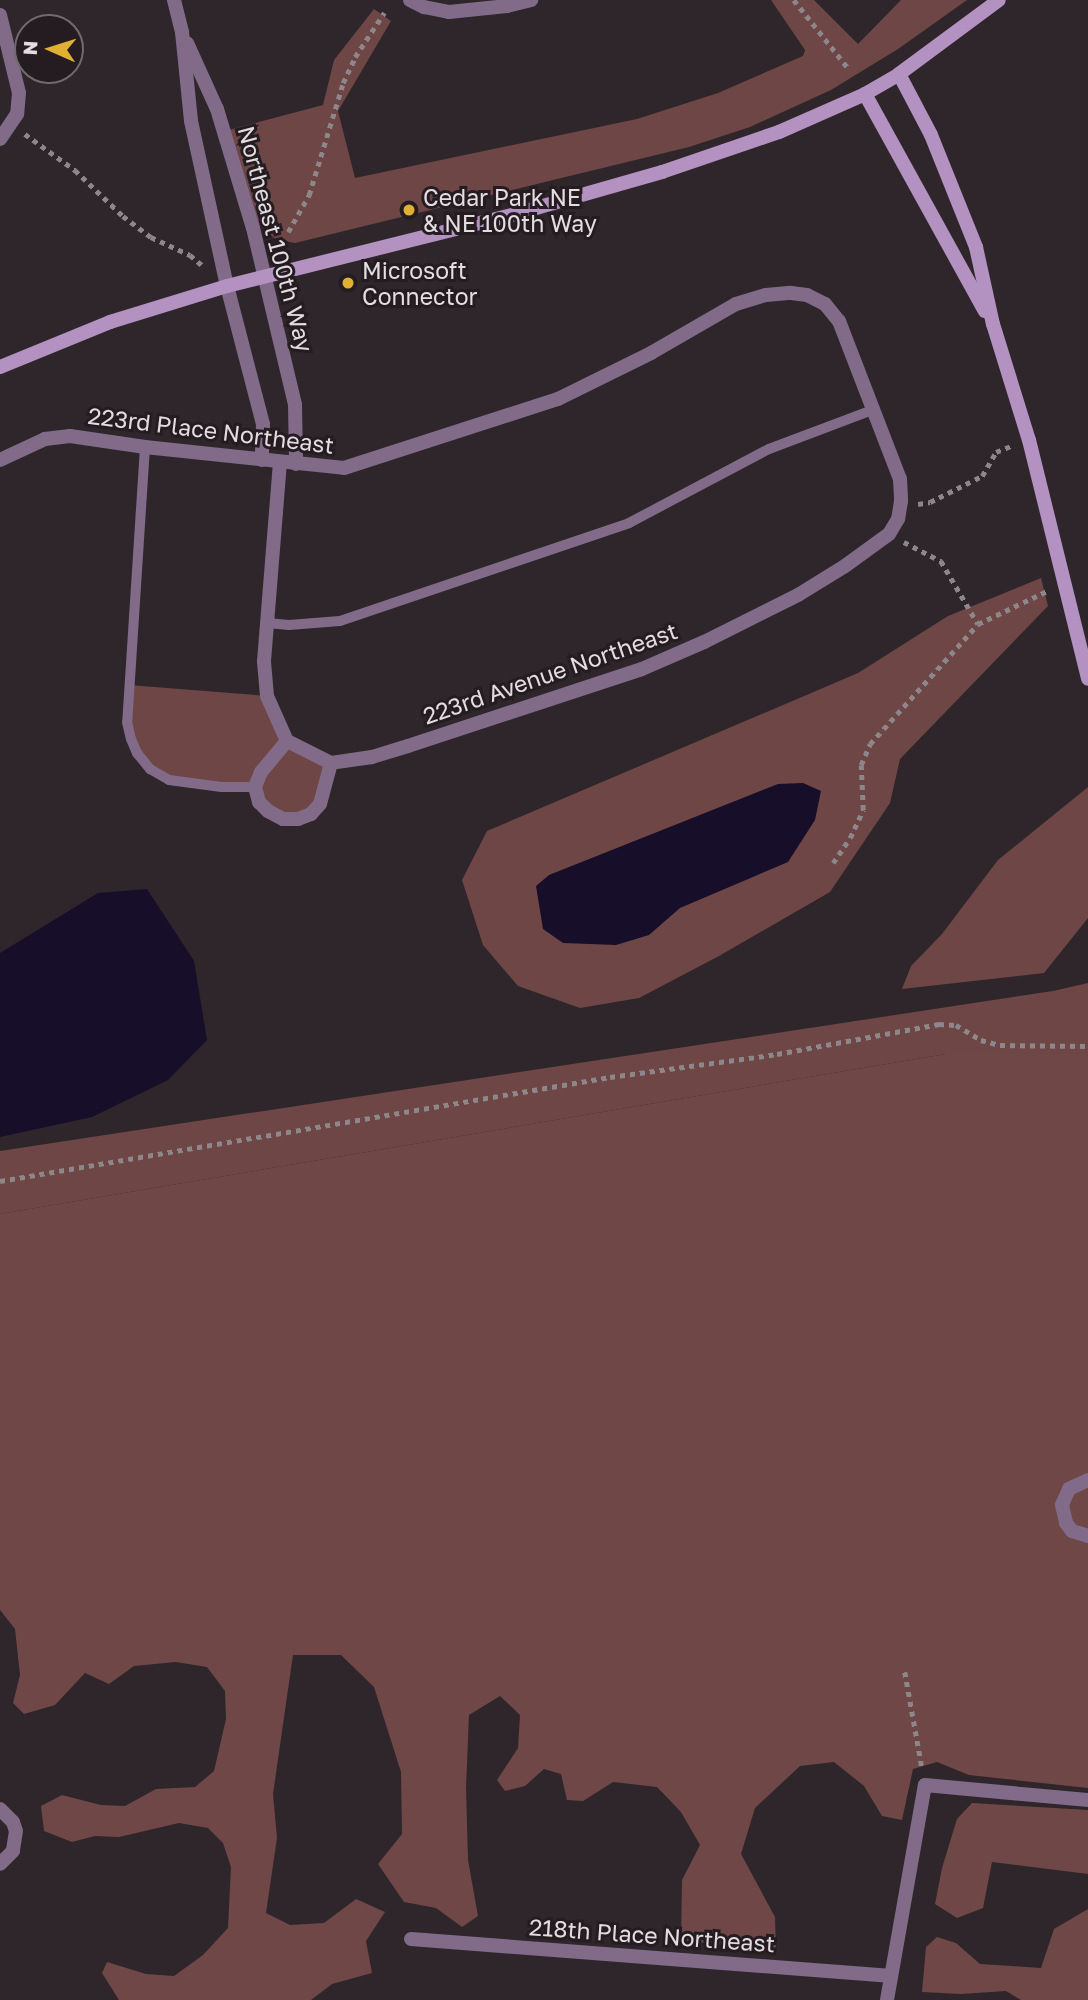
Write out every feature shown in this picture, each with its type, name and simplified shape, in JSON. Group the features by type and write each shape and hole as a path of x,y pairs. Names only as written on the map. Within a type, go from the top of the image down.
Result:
{"street":[{"name":"Northeast 100th Way","path":"174,0 182,32 191,121 227,286 262,424 262,460"},
{"path":"410,0 424,7 449,12 531,0"},
{"path":"0,368 110,323 227,286 515,214 662,173 779,132 865,94 899,74 999,0"},
{"path":"0,15 16,76 14,119 0,139"},
{"name":"Northeast 100th Way","path":"182,32 217,109 253,228 295,404 296,464"},
{"path":"899,74 956,191 976,247 993,324 1029,440 1088,679"},
{"path":"865,94 993,324"},
{"name":"223rd Place Northeast","path":"0,460 45,439 70,436 281,463 344,468 558,399 651,353 736,304 766,295 807,295 825,304 839,321 875,408"},
{"path":"875,408 900,479 898,519 889,534"},
{"path":"281,463 264,661 267,696 287,741 331,763 320,804 311,814 283,819 268,811 259,802 255,787 261,772 287,741"},
{"name":"223rd Avenue Northeast","path":"331,763 361,760 408,746 642,669 704,642 798,595 889,534"},
{"path":"1088,1480 1069,1489 1062,1505 1066,1523 1072,1531 1088,1536"},
{"path":"887,2000 889,1976 925,1785 1088,1800"},
{"path":"0,1809 13,1822 16,1842 13,1851 0,1864"},
{"name":"218th Place Northeast","path":"411,1939 889,1976"}],"lane":[{"path":"267,622 289,625 340,621 629,523 769,449 875,408"},
{"path":"145,447 127,722 131,738 137,753 150,769 169,780 222,787 255,787"}],"path":[{"path":"794,0 848,68"},
{"path":"288,232 309,195 347,75 384,13"},
{"path":"14,119 75,170 123,216 151,237 190,255 227,286"},
{"path":"900,507 930,502 982,476 1001,448 1029,440"},
{"path":"889,534 941,561 978,624"},
{"path":"833,863 850,838 863,810 860,765 870,744 978,624 1048,591"},
{"path":"0,1181 596,1079 777,1054 939,1024 956,1025 981,1041 1000,1045 1088,1046"},
{"path":"905,1672 925,1785"}],"shaded area":[{"path":"771,0 814,0 858,44 901,0 967,0 898,49 831,90 750,127 689,147 295,243 275,239 258,223 229,130 323,105 334,60 374,9 391,21 338,111 355,178 637,119 718,93 803,56 805,50"},
{"path":"1041,578 1048,606 900,759 890,803 830,892 639,998 580,1008 518,986 483,945 462,880 487,831 858,673 948,616"},
{"path":"129,685 267,696 279,728 331,763 320,804 283,819 255,787 196,785 150,769 131,739"},
{"path":"803,783 821,791 815,820 788,862 680,908 649,935 616,945 563,943 543,929 536,886 549,875 778,784"},
{"path":"1088,787 1088,918 1044,973 902,989 911,966 942,934 998,860"},
{"path":"147,889 194,961 207,1040 168,1080 92,1117 0,1137 0,953 98,893"},
{"path":"1088,983 1088,1054 946,1054 0,1214 0,1151 1053,991"},
{"path":"946,1054 1088,1054 1088,1788 969,1775 937,1762 913,1769 902,1820 882,1816 864,1786 834,1762 800,1766 755,1808 741,1854 775,1917 776,1951 681,1940 682,1880 700,1845 681,1812 657,1787 613,1782 583,1801 567,1800 561,1774 544,1769 525,1786 505,1791 497,1780 518,1748 520,1715 500,1696 469,1715 466,1788 468,1860 478,1916 462,1927 436,1908 404,1902 378,1864 402,1834 401,1772 374,1687 341,1655 293,1655 273,1794 277,1838 266,1913 290,1925 324,1923 356,1899 385,1912 366,1941 372,1973 332,1984 311,2000 119,2000 102,1973 107,1962 146,1974 174,1976 203,1955 228,1928 231,1867 223,1843 208,1828 179,1823 119,1837 95,1836 72,1842 44,1831 41,1806 62,1795 101,1805 125,1806 156,1789 195,1787 214,1771 226,1719 225,1691 207,1667 176,1662 134,1666 109,1684 85,1673 55,1705 24,1714 13,1703 20,1675 15,1629 0,1610 0,1214"},
{"path":"972,1803 1088,1810 1088,1874 992,1862 983,1908 957,1918 935,1904 942,1868 957,1819"},
{"path":"1088,1909 1088,2000 1021,2000 1006,1991 961,1994 922,1992 926,1947 937,1937 956,1943 980,1964 1041,1968 1054,1929"}],"place":[{"name":"Cedar Park NE & NE 100th Way","path":"409,210"},
{"name":"Microsoft Connector","path":"348,283"}]}
